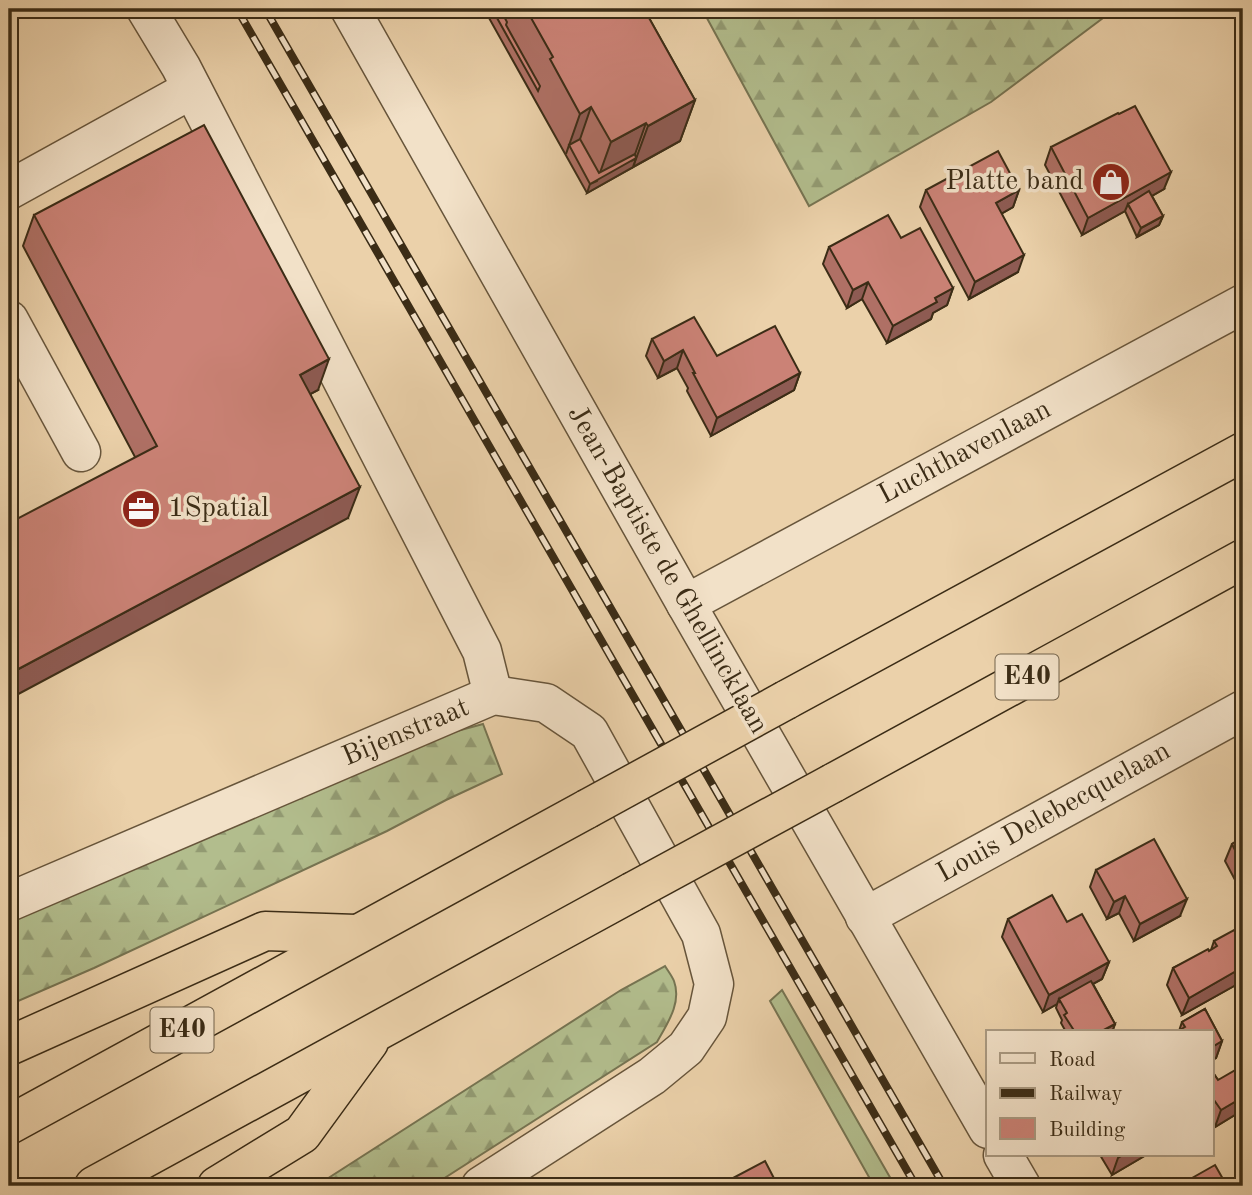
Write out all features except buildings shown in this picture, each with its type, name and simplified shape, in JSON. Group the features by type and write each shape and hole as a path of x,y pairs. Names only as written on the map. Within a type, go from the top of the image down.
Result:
{"highway":[{"name":"E40","path":"9,1125 1243,452"},
{"name":"E40","path":"94,1186 1243,559"},
{"path":"9,1046 265,931 356,934"},
{"path":"217,1186 302,1134 376,1032"}],"street":[{"path":"146,9 192,89 482,651 493,695"},
{"name":"Jean-Baptiste de Ghellincklaan","path":"350,9 686,604 986,1126"},
{"path":"9,190 192,89"},
{"name":"Luchthavenlaan","path":"686,604 1243,304"},
{"path":"9,320 81,452"},
{"name":"Bijenstraat","path":"9,902 493,695 546,704 589,732 701,934 715,984 707,1017 686,1048 652,1076 481,1186"},
{"name":"Louis Delebecquelaan","path":"865,916 1243,710"},
{"path":"1004,1156 1021,1186"}],"green space":[{"path":"702,9 1115,9 991,102 809,206"},
{"path":"483,724 502,774 387,831 9,1005 9,919 435,737"},
{"path":"665,966 674,981 676,997 669,1021 657,1042 432,1186 316,1186 621,990"},
{"path":"782,990 895,1186 874,1186 770,1001"}],"railway":[{"path":"237,9 916,1186"},
{"path":"265,9 944,1186"}],"place":[{"name":"Platte band","path":"1111,182"},
{"name":"1Spatial","path":"141,509"}]}
